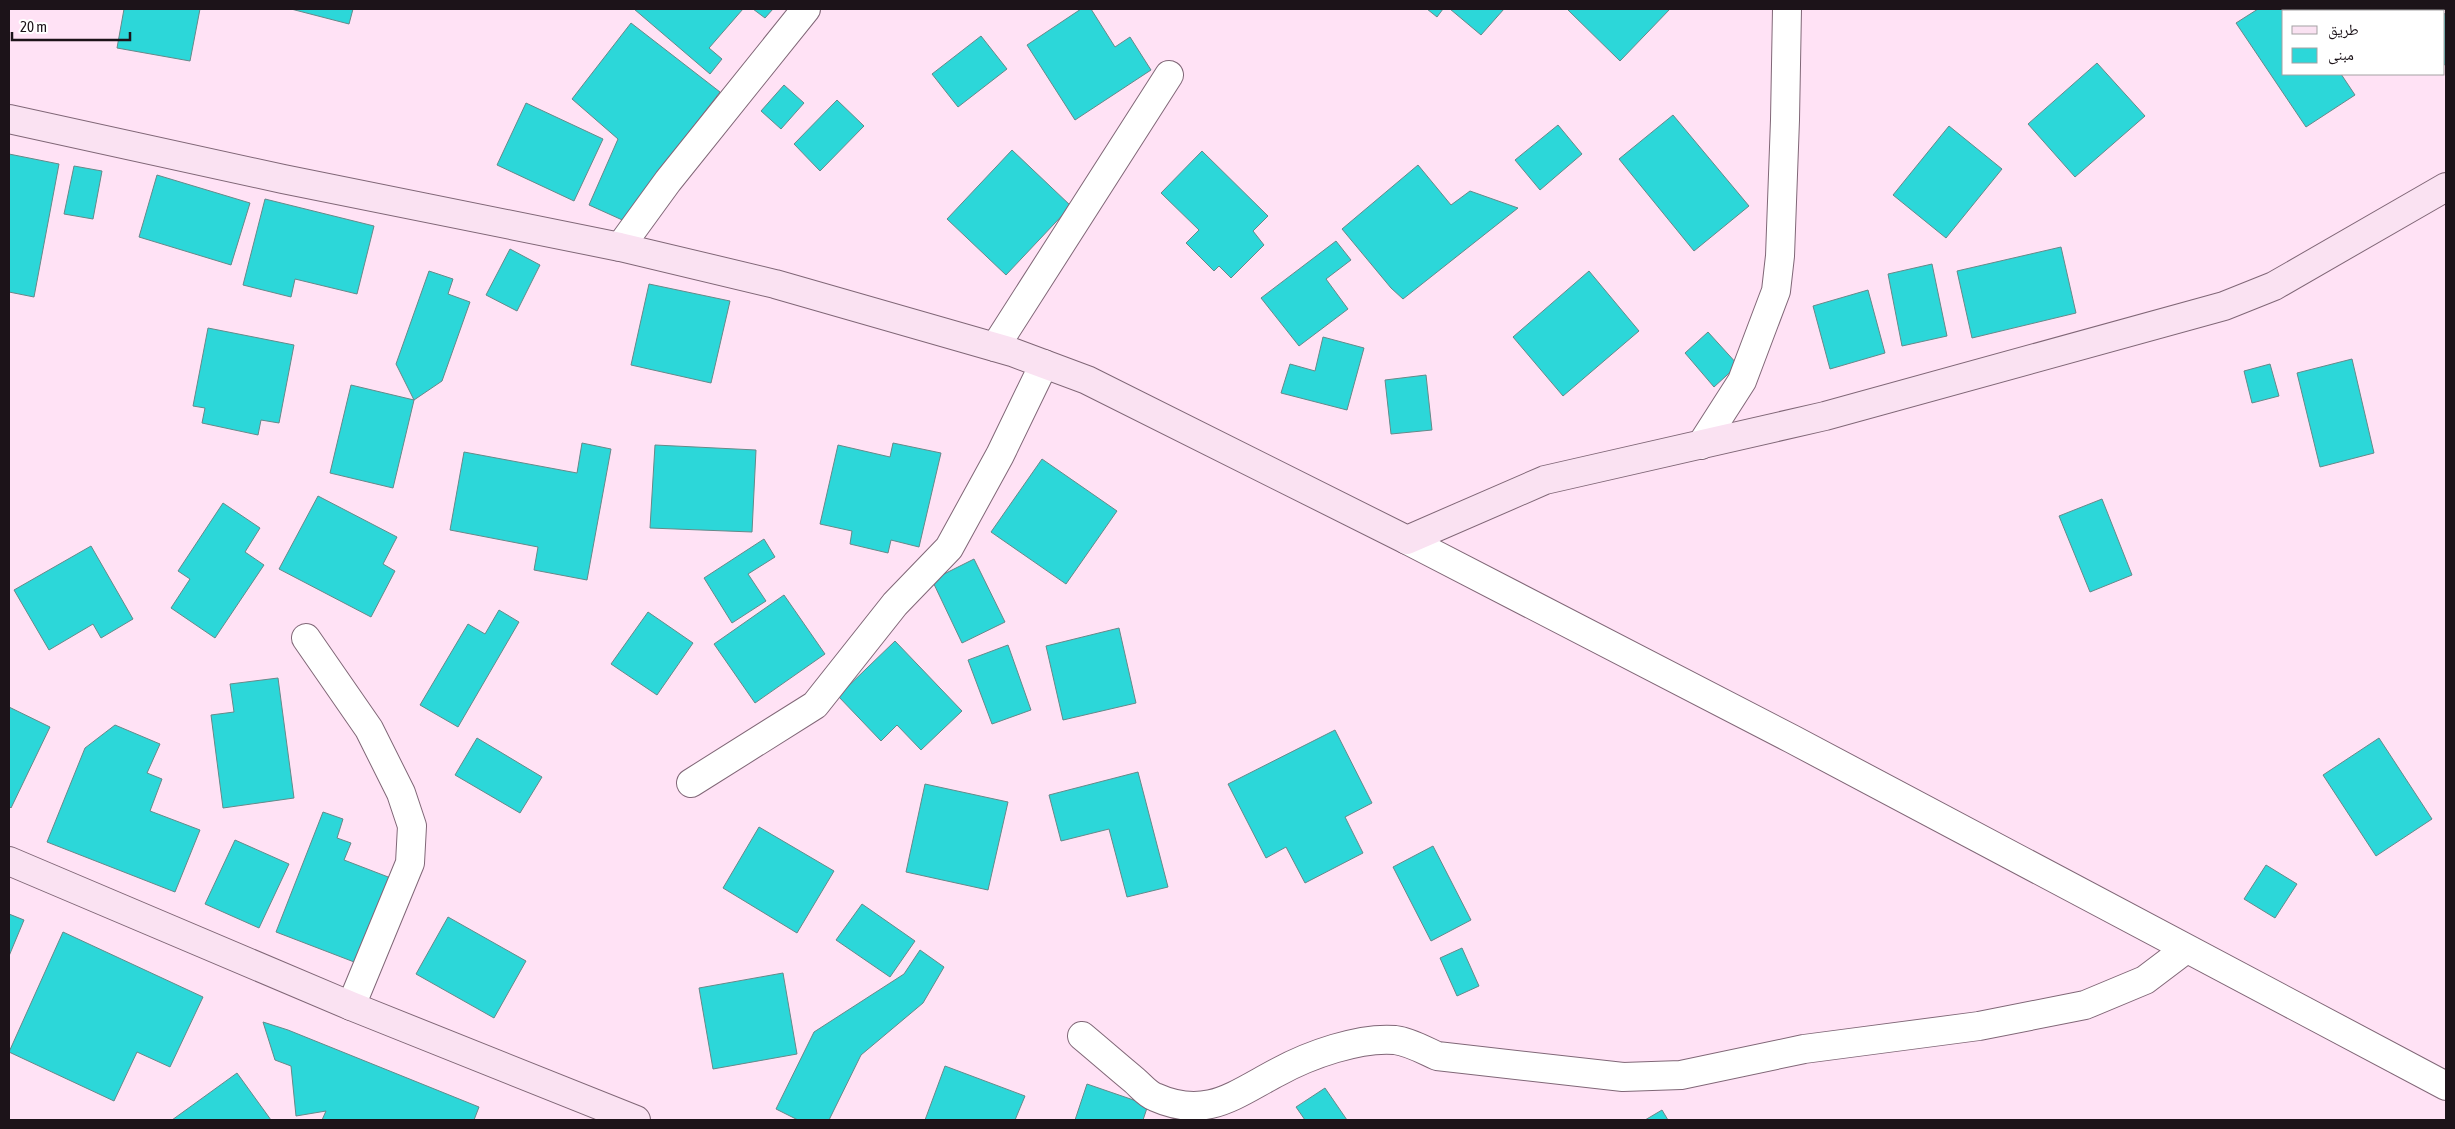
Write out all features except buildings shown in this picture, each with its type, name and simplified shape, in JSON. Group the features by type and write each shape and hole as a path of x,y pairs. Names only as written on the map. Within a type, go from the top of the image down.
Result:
{"street":[{"path":"620,247 668,181 806,9"},
{"path":"1701,445 1742,381 1776,291 1780,256 1787,9"},
{"path":"995,347 1169,75"},
{"path":"9,119 283,179 620,247 775,284 995,347 1088,380 1406,540 1792,738 2446,1086"},
{"path":"1406,540 1544,480 1825,416 2224,306 2274,286 2446,187"},
{"path":"691,784 815,705 895,604 949,548 1000,456 1044,364"},
{"path":"306,638 369,729 401,793 412,826 410,863 351,1006"},
{"path":"9,861 351,1006 636,1120"},
{"path":"1082,1036 1153,1096 1179,1106 1204,1107 1230,1100 1280,1070 1334,1049 1365,1042 1395,1040 1415,1045 1437,1056 1623,1077 1658,1077 1681,1075 1804,1049 1979,1026 2085,1005 2145,980 2186,949"}]}
